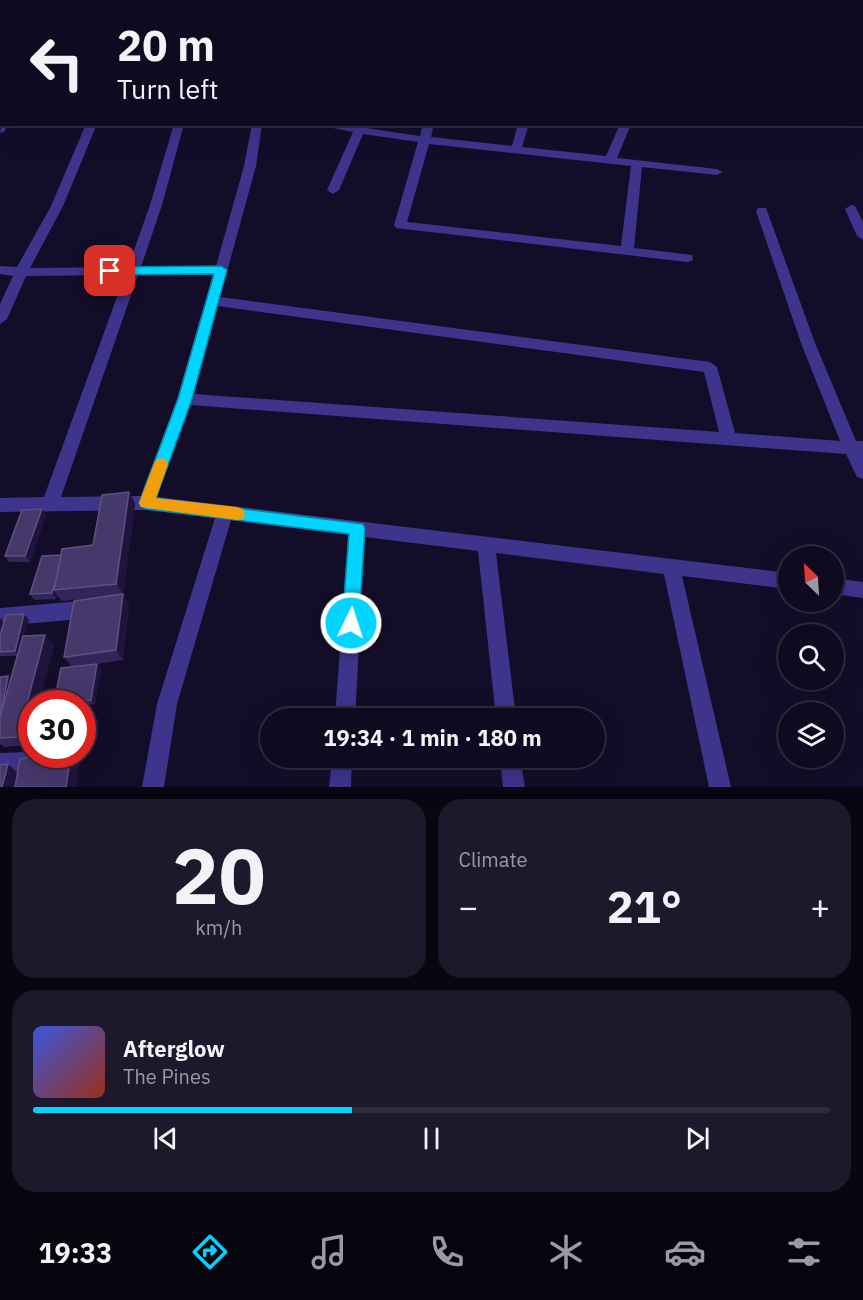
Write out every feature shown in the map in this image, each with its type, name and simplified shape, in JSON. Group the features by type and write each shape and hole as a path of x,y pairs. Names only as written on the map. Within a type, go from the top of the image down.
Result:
{"street":[{"path":"0,319 21,272 57,206 91,126"},
{"path":"50,504 156,205 178,126"},
{"path":"147,503 185,399 249,166 257,126"},
{"path":"428,126 400,225 687,258"},
{"path":"516,150 523,126"},
{"path":"610,160 625,126"},
{"path":"333,190 361,127 425,140 717,172"},
{"path":"627,251 637,164"},
{"path":"851,209 863,236"},
{"path":"762,211 795,306 857,447 863,472"},
{"path":"0,270 21,272 221,270"},
{"path":"212,301 710,366 729,439"},
{"path":"185,399 857,447"},
{"path":"0,505 147,503 778,580"},
{"path":"153,787 167,704 225,513"},
{"path":"346,708 357,528"},
{"path":"486,544 505,708"},
{"path":"671,567 720,787"},
{"path":"844,587 863,590"},
{"path":"0,617 106,607"},
{"path":"0,763 18,762"},
{"path":"340,787 341,768"},
{"path":"511,768 514,787"}],"building":[{"path":"129,492 116,584 54,590 62,549 93,545 102,495"},
{"path":"42,509 25,556 5,556 22,510"},
{"path":"61,555 52,593 30,594 42,556"},
{"path":"123,594 116,650 64,657 74,601"},
{"path":"24,614 15,651 0,652 0,636 6,615"},
{"path":"45,635 30,690 18,690 18,737 0,738 0,717 23,636"},
{"path":"97,664 93,690 57,690 61,668"},
{"path":"8,676 1,712 0,717 0,677"},
{"path":"8,764 2,787 0,787 0,765"},
{"path":"18,768 69,768 66,787 15,787"}],"slow traffic":[{"path":"161,464 147,503 237,514"}],"route":[{"path":"110,271 221,270 185,399 147,503 357,528 351,623"}]}
